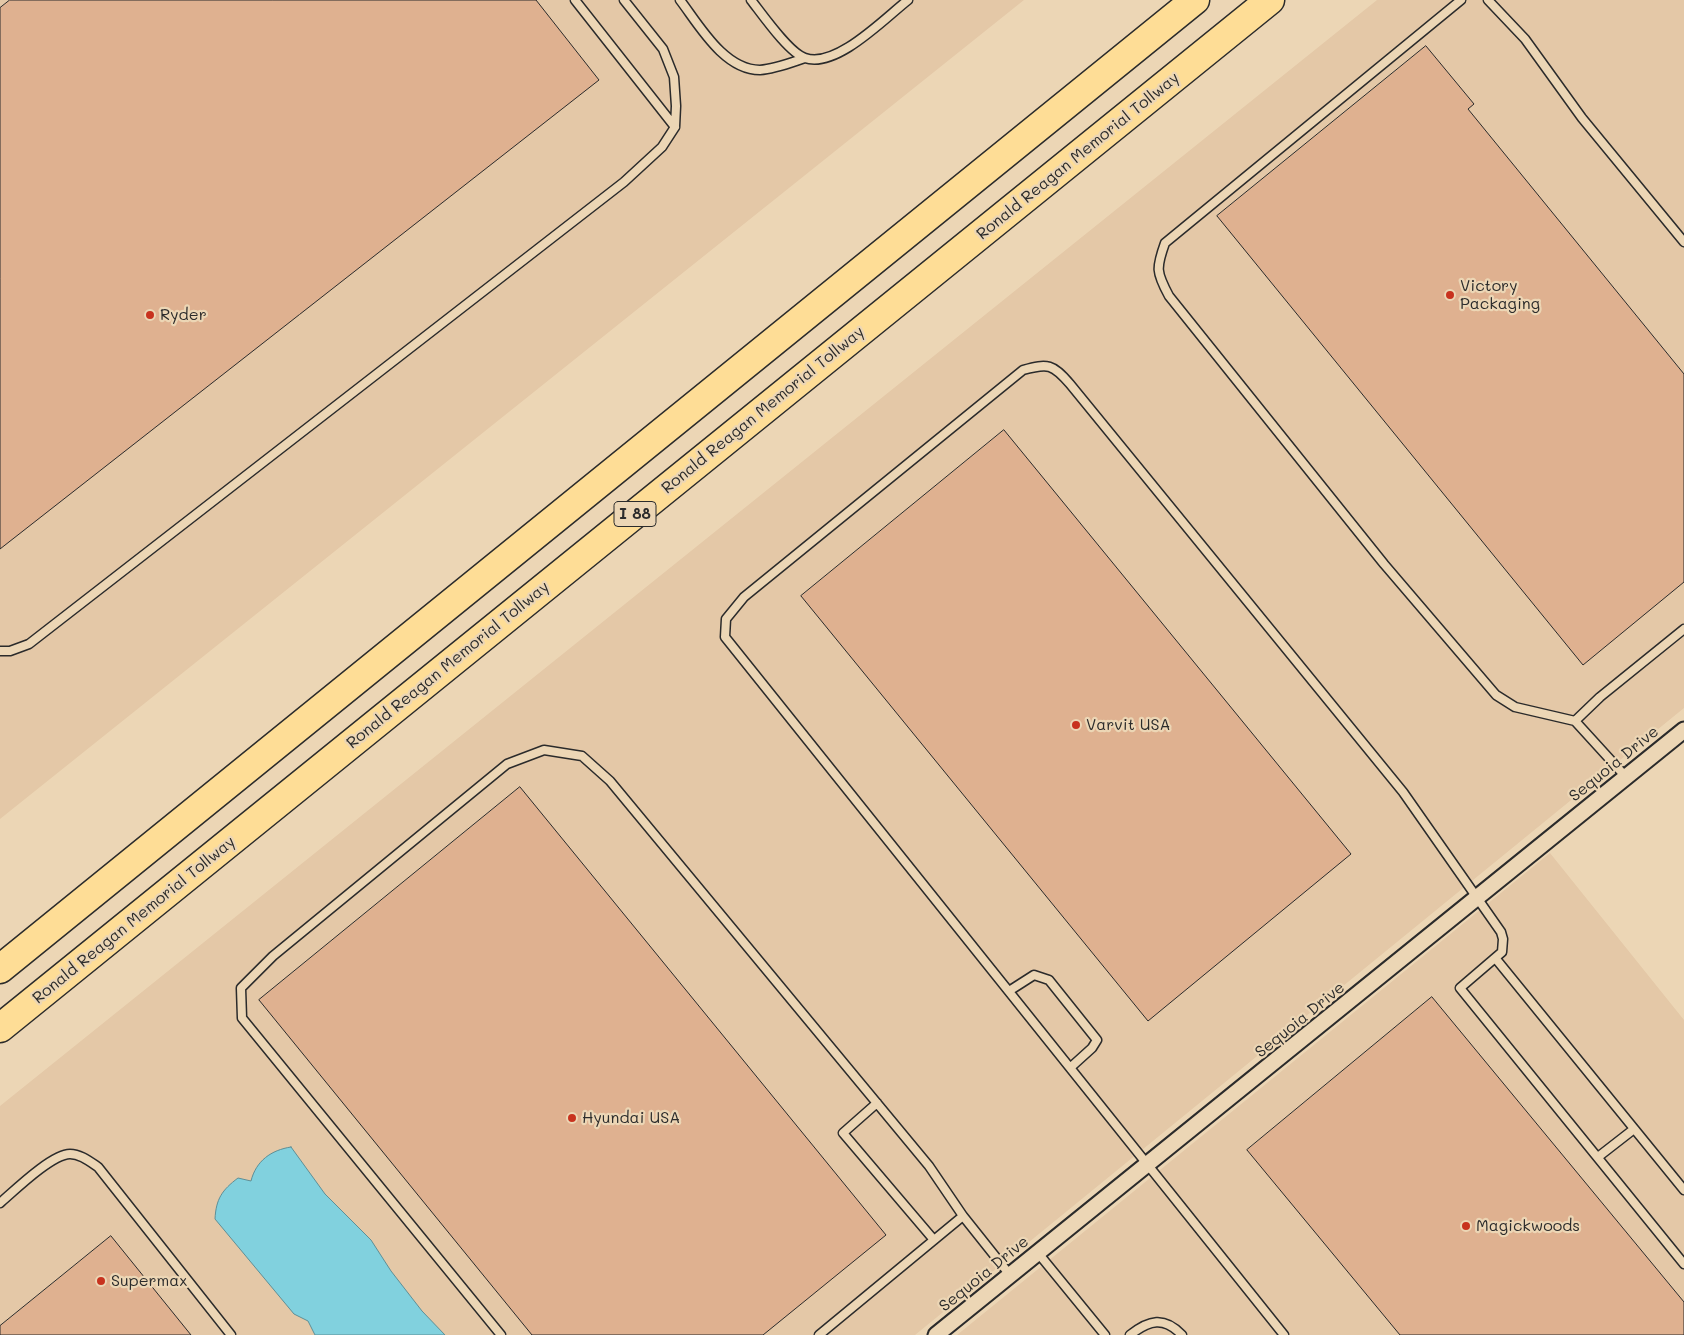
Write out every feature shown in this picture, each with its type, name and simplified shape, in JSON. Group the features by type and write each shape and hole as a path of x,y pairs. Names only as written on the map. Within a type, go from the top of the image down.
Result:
{"highway":[{"name":"I 88","path":"0,969 1196,0"},
{"name":"Ronald Reagan Memorial Tollway","path":"0,1028 1270,0"}],"street":[{"name":"Sequoia Drive","path":"936,1335 1684,730"}],"lane":[{"path":"575,0 674,127"},
{"path":"2,649 29,644 624,182 662,147 674,127 676,106 674,77 663,49 624,0"},
{"path":"680,0 714,44 736,64 758,70 805,58 824,59 841,52 908,0"},
{"path":"751,0 787,44 805,58"},
{"path":"1461,0 1165,243 1157,264 1158,276 1169,296 1384,564 1496,695 1515,707 1575,721 1626,777"},
{"path":"1488,0 1525,39 1582,118 1684,242"},
{"path":"1284,1335 1146,1166 1113,1118 725,637 726,619 744,597 1023,370 1043,365 1058,370 1403,792 1476,899 1501,932 1503,946 1496,959 1460,988 1684,1264"},
{"path":"1575,721 1600,697 1684,628"},
{"path":"501,1335 242,1018 241,988 273,956 507,764 544,750 582,756 610,781 929,1166 963,1216 1010,1275"},
{"path":"1496,959 1684,1190"},
{"path":"1009,991 1034,976 1049,980 1097,1040 1092,1048 1071,1067"},
{"path":"877,1103 843,1133 934,1240"},
{"path":"1598,1158 1634,1129"},
{"path":"0,1203 58,1156 70,1154 85,1158 98,1167 231,1335"},
{"path":"819,1335 963,1216"},
{"path":"1038,1253 1105,1335"},
{"path":"1130,1335 1138,1328 1157,1321 1173,1326 1182,1335"}],"shaded area":[{"path":"0,0 1024,0 0,819"},
{"path":"1377,0 1684,0 1684,708 915,1335 0,1335 0,1106"},
{"path":"1550,853 1684,1020 1684,1335 957,1335"}],"water":[{"path":"291,1147 325,1194 371,1240 391,1271 422,1311 445,1335 315,1335 308,1321 294,1314 215,1219 218,1200 228,1187 238,1178 251,1181 253,1174 265,1158 277,1151"}],"building":[{"name":"Ryder","path":"10,0 536,0 599,80 0,549 0,8"},
{"name":"Victory Packaging","path":"1426,46 1474,104 1468,109 1684,374 1684,582 1583,665 1217,216"},
{"name":"Varvit USA","path":"1004,430 1351,854 1148,1021 801,596"},
{"name":"Hyundai USA","path":"520,787 886,1235 763,1335 532,1335 259,1000"},
{"name":"Magickwoods","path":"1432,997 1684,1302 1684,1335 1400,1335 1247,1150"},
{"name":"Supermax","path":"111,1236 191,1335 0,1335 0,1326"}],"place":[{"name":"Victory Packaging","path":"1450,295"},
{"name":"Ryder","path":"150,315"},
{"name":"Varvit USA","path":"1076,725"},
{"name":"Hyundai USA","path":"572,1118"},
{"name":"Magickwoods","path":"1466,1226"},
{"name":"Supermax","path":"101,1281"}]}
